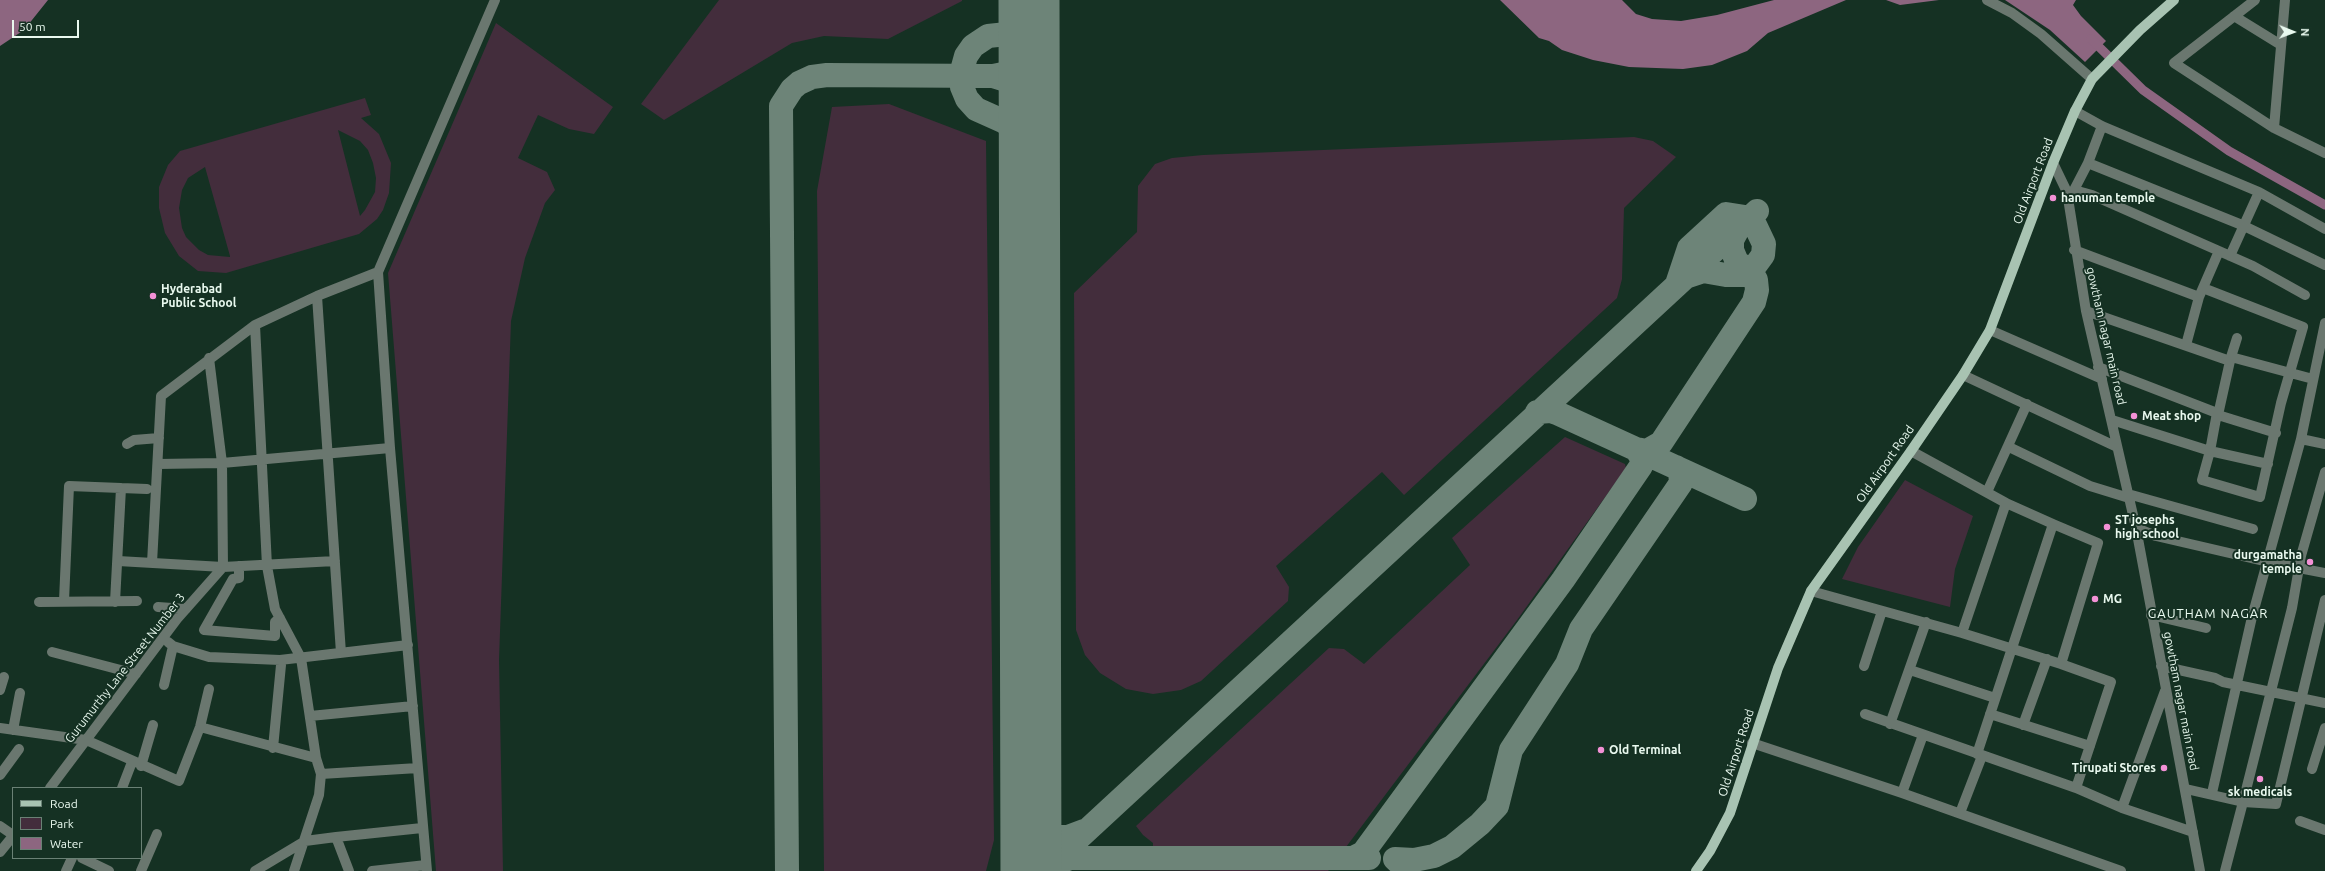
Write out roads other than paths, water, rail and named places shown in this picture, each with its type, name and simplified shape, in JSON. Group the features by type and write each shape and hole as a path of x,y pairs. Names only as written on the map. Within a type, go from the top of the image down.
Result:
{"main road":[{"name":"Old Airport Road","path":"1696,871 1710,851 1730,813 1778,668 1811,591 1963,375 1990,330 2053,163 2075,112 2095,76 2140,30 2174,0"}],"street":[{"path":"372,871 427,868 422,828 408,645 390,448 378,272 495,0"},
{"path":"1987,0 2012,13 2095,76"},
{"path":"2255,0 2174,63 2274,128 2325,153"},
{"path":"2274,128 2285,0"},
{"path":"2234,16 2281,45"},
{"path":"2075,112 2102,126 2259,192 2325,229"},
{"path":"2102,126 2088,164 2070,191 2092,195 2253,266 2305,294"},
{"name":"gowtham nagar main road","path":"2053,163 2070,191 2074,250 2098,367 2112,420 2136,528 2151,615 2186,789 2200,871"},
{"path":"2088,164 2242,226 2325,265"},
{"path":"2230,256 2242,226 2259,192"},
{"path":"2074,250 2303,327 2290,372 2260,497 2202,480 2210,451 2217,413 2230,359 2237,338"},
{"path":"2186,345 2201,293 2219,251"},
{"path":"152,563 161,396 209,358 255,325 317,296 378,272"},
{"path":"317,296 341,653"},
{"path":"2086,311 2230,359 2290,372 2313,379"},
{"path":"2212,793 2252,617 2300,439 2325,323"},
{"path":"255,325 263,459 267,566 275,609 301,658 316,758 321,774 319,795 294,871"},
{"path":"1990,330 2102,379"},
{"path":"209,358 222,463 223,567"},
{"path":"2098,367 2217,413 2218,415 2276,433"},
{"path":"1963,375 2117,447"},
{"path":"1988,492 2027,404"},
{"path":"2112,420 2210,451 2268,464"},
{"path":"127,444 134,440 159,438"},
{"path":"2300,439 2325,444"},
{"path":"2009,447 2090,486 2253,529"},
{"path":"158,464 222,463 327,452 390,448"},
{"path":"1910,451 2006,503 2098,543 2061,664"},
{"path":"2225,871 2325,472"},
{"path":"64,601 70,486 147,489"},
{"path":"115,602 121,488"},
{"path":"1962,633 2006,503"},
{"path":"1960,814 2011,647 2053,524"},
{"path":"2136,528 2156,536 2268,562 2325,573"},
{"path":"118,561 223,567 267,566 335,561"},
{"path":"239,566 239,578 233,579 204,630 275,636 275,622 280,618"},
{"name":"Gurumurthy Lane Street Number 3","path":"51,787 186,609 223,567"},
{"path":"1811,591 2011,647 2111,682 2076,788"},
{"path":"2186,789 2212,793 2243,802 2276,804 2300,698 2325,600"},
{"path":"39,602 137,601"},
{"path":"158,607 186,609"},
{"path":"1864,666 1882,611"},
{"path":"2151,615 2206,628"},
{"path":"1890,724 1926,622"},
{"path":"164,638 173,646 209,657 280,660 408,645"},
{"path":"164,685 173,646"},
{"path":"52,652 136,674"},
{"path":"2023,725 2047,659"},
{"path":"273,748 280,665"},
{"path":"2161,666 2325,703"},
{"path":"1910,670 1995,698"},
{"path":"0,690 4,677"},
{"path":"0,728 86,740 136,764 179,781 200,727 209,689"},
{"path":"2122,808 2166,690"},
{"path":"13,730 20,693"},
{"path":"310,716 413,706"},
{"path":"1865,714 2076,788 2122,808 2194,832"},
{"path":"1990,714 2090,746"},
{"path":"123,787 136,764 153,725"},
{"path":"200,727 273,748 316,758"},
{"path":"2312,769 2325,728"},
{"path":"1902,793 1924,735"},
{"path":"1752,744 1902,793 2121,871"},
{"path":"1,773 19,749"},
{"path":"321,774 418,768"},
{"path":"2300,821 2325,830"},
{"path":"0,826 12,835"},
{"path":"255,871 305,841 422,828"},
{"path":"141,871 157,834"},
{"path":"0,852 12,837"},
{"path":"336,837 349,871"},
{"path":"66,871 72,859"},
{"path":"84,859 109,871"}],"water":[{"path":"0,0 48,0 24,30 0,46"},
{"path":"1500,0 1622,0 1636,14 1652,19 1681,21 1717,15 1774,0 1846,0 1768,33 1747,51 1712,65 1683,69 1629,67 1593,60 1562,50 1549,41 1539,38"},
{"path":"1886,0 1939,0 1900,5"},
{"path":"2005,0 2076,0 2073,5 2081,16 2106,41 2085,62 2050,30"}],"waterway":[{"path":"2091,39 2143,90 2229,151 2325,205"}],"place":[{"name":"hanuman temple","path":"2053,198"},
{"name":"Hyderabad Public School","path":"153,296"},
{"name":"Meat shop","path":"2134,416"},
{"name":"ST josephs high school","path":"2107,527"},
{"name":"durgamatha temple","path":"2310,562"},
{"name":"MG","path":"2095,599"},
{"name":"Old Terminal","path":"1601,750"},
{"name":"Tirupati Stores","path":"2164,768"},
{"name":"sk medicals","path":"2260,779"}],"district":[{"name":"GAUTHAM NAGAR","path":"2208,614"}]}
